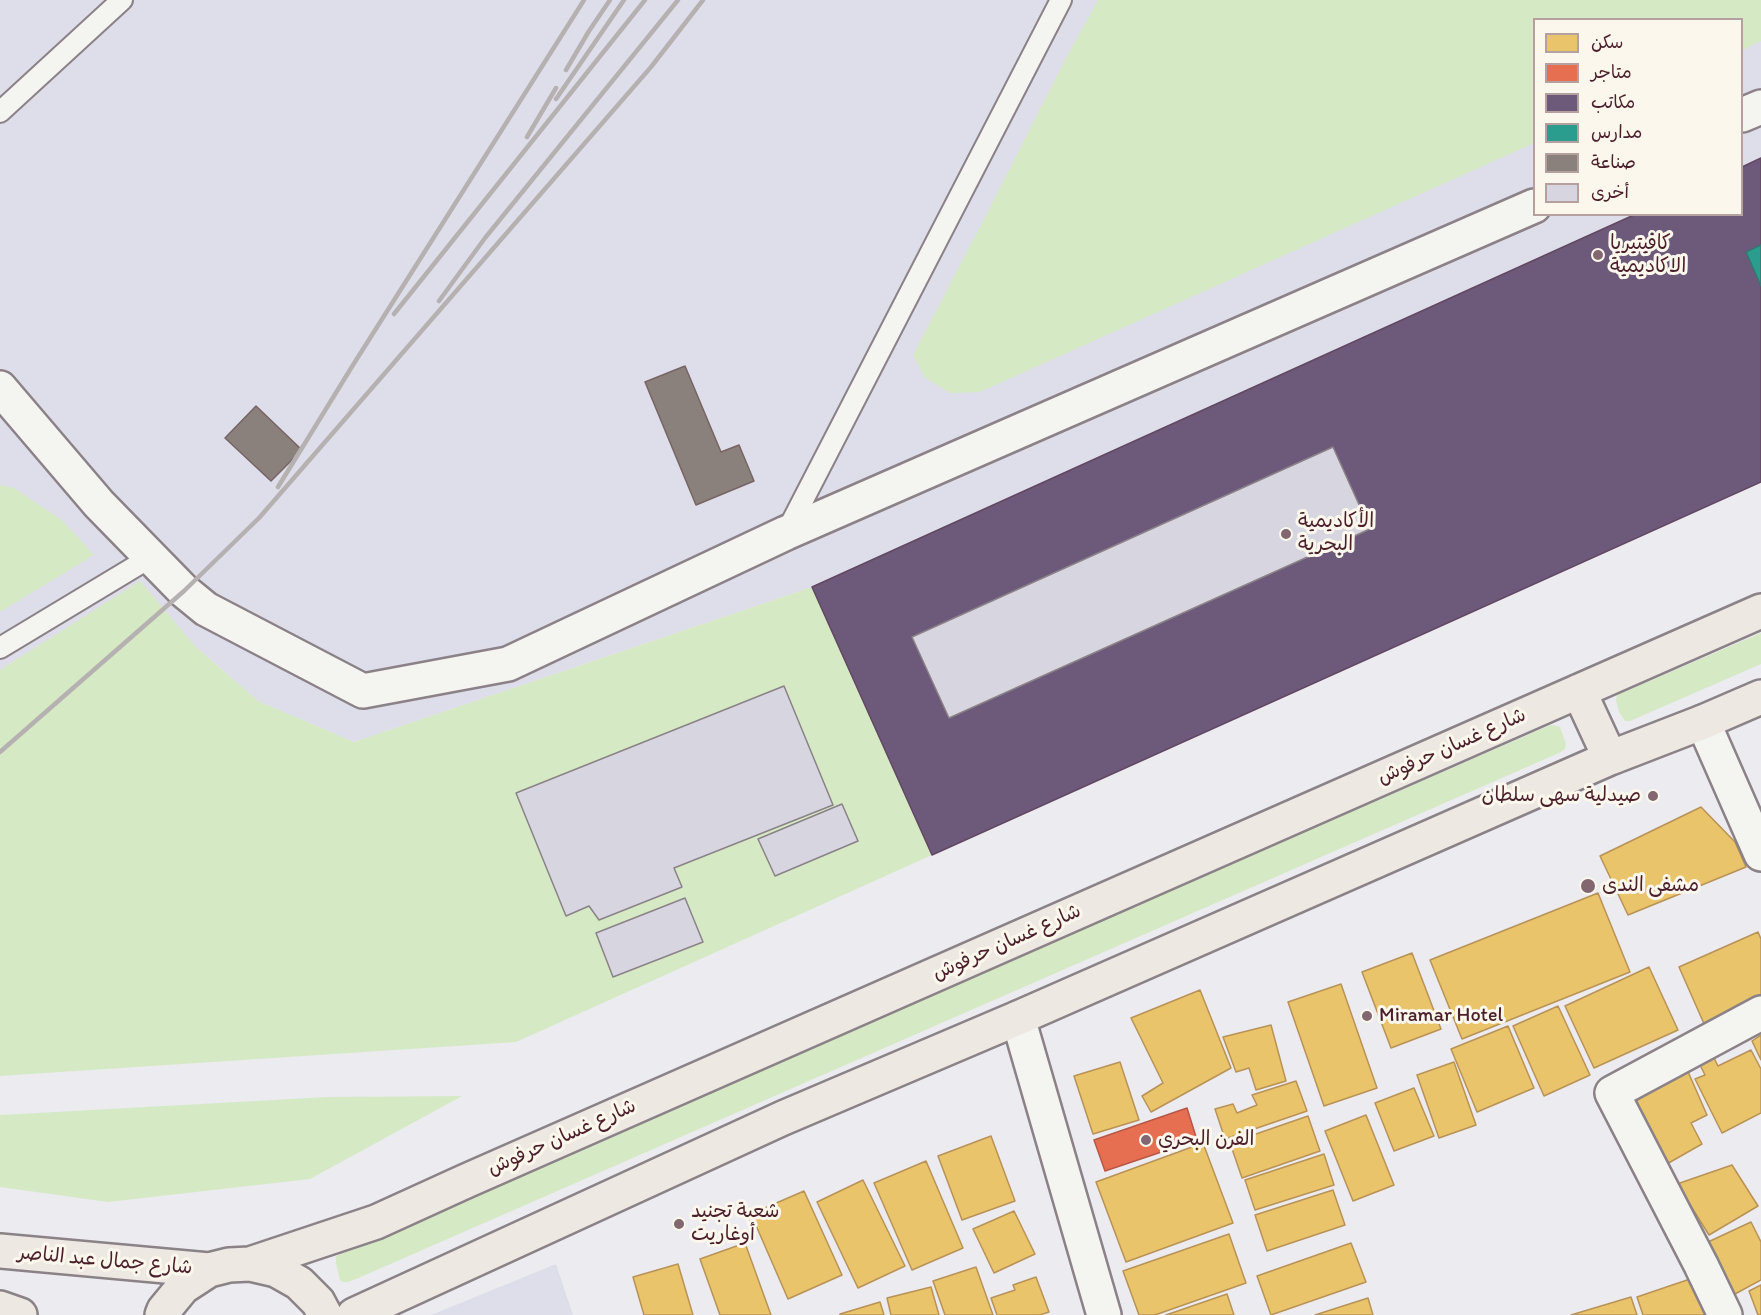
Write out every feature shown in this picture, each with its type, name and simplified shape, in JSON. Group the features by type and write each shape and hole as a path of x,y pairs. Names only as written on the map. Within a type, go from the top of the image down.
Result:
{"main road":[{"name":"شارع غسان حرفوش","path":"250,1264 376,1222 1761,611"},
{"path":"1579,691 1610,758"},
{"path":"354,1315 783,1118 1018,1018 1610,758 1761,697"},
{"name":"شارع جمال عبد الناصر","path":"0,1251 209,1270"},
{"path":"162,1315 183,1287 209,1270 229,1265 250,1264 276,1270 299,1283 318,1302 325,1315"},
{"path":"0,1308 20,1315"}],"street":[{"path":"1743,116 1761,107"},
{"path":"0,388 99,504 184,591 206,609 363,691 508,664 786,533 1533,206"},
{"path":"1703,722 1761,854"},
{"path":"1725,1315 1612,1093 1761,1013"},
{"path":"1018,1018 1104,1315"}],"lane":[{"path":"0,112 122,0"},
{"path":"786,533 1061,0"},
{"path":"0,648 151,557"}],"shaded area":[{"path":"0,0 1761,0 1761,158 1743,167 1743,18 1533,18 1533,216 1634,216 812,587 354,742 258,701 195,646 140,582 0,670"},
{"path":"556,1264 573,1315 431,1315"}],"green space":[{"path":"1098,0 1761,0 1761,41 1743,50 1743,18 1533,18 1533,143 980,392 950,393 925,378 913,355"},
{"path":"0,485 14,488 63,521 94,555 0,612"},
{"path":"140,581 195,646 258,701 354,742 812,587 932,855 516,1042 0,1076 0,670"},
{"path":"1761,633 1761,664 1630,721 1625,721 1619,712 1617,695"},
{"path":"1553,725 1560,727 1566,744 1565,749 1559,753 356,1279 348,1282 340,1280 336,1263 336,1257 339,1254"},
{"path":"462,1096 310,1179 108,1202 0,1187 0,1115 328,1097"}],"building: سكن":[{"path":"1701,807 1735,842 1746,867 1628,915 1600,856"},
{"path":"1598,893 1630,972 1462,1039 1430,960"},
{"path":"1758,932 1761,939 1761,1002 1705,1026 1679,967"},
{"path":"1412,953 1441,1029 1391,1048 1362,972"},
{"path":"1649,967 1678,1030 1594,1068 1565,1006"},
{"path":"1341,984 1377,1088 1324,1106 1288,1002"},
{"path":"1200,990 1231,1068 1151,1112 1142,1096 1163,1083 1131,1018"},
{"path":"1558,1006 1590,1075 1544,1096 1513,1026"},
{"path":"1271,1025 1286,1081 1256,1090 1249,1068 1236,1072 1223,1037"},
{"path":"1508,1026 1534,1088 1477,1112 1451,1049"},
{"path":"1761,1035 1761,1060 1752,1041"},
{"path":"1751,1050 1761,1069 1761,1113 1722,1133 1695,1079 1705,1075 1700,1065 1714,1058 1718,1066"},
{"path":"1120,1062 1139,1120 1093,1134 1074,1076"},
{"path":"1454,1062 1476,1125 1439,1138 1417,1075"},
{"path":"1686,1067 1707,1115 1691,1123 1702,1144 1665,1165 1637,1107 1637,1099 1645,1094 1642,1087"},
{"path":"1296,1081 1307,1111 1225,1139 1215,1109 1233,1104 1237,1113 1257,1105 1252,1095"},
{"path":"1414,1088 1434,1136 1394,1151 1375,1103"},
{"path":"1366,1115 1394,1185 1353,1201 1325,1131"},
{"path":"1308,1116 1320,1151 1242,1178 1230,1143"},
{"path":"991,1136 1015,1201 962,1220 938,1156"},
{"path":"1203,1143 1233,1223 1126,1262 1096,1182"},
{"path":"1324,1154 1334,1185 1255,1210 1245,1180"},
{"path":"926,1161 963,1248 912,1270 874,1183"},
{"path":"1732,1165 1758,1206 1709,1235 1677,1184"},
{"path":"863,1180 905,1266 858,1288 817,1202"},
{"path":"1333,1190 1345,1225 1267,1251 1255,1215"},
{"path":"804,1191 842,1275 788,1299 751,1214"},
{"path":"1014,1211 1035,1254 994,1273 973,1229"},
{"path":"1751,1222 1761,1242 1761,1280 1735,1294 1708,1242"},
{"path":"1229,1234 1246,1283 1155,1315 1139,1315 1123,1271"},
{"path":"745,1243 771,1315 720,1315 700,1259"},
{"path":"1351,1243 1366,1282 1271,1315 1257,1276"},
{"path":"678,1264 693,1315 644,1315 633,1277"},
{"path":"976,1267 993,1315 945,1315 933,1281"},
{"path":"1036,1277 1049,1312 1040,1315 997,1315 991,1298 1015,1290 1013,1285"},
{"path":"1693,1278 1710,1315 1643,1315 1637,1297"},
{"path":"1761,1285 1761,1315 1758,1315 1749,1291"},
{"path":"931,1287 939,1315 891,1315 887,1298"},
{"path":"1227,1294 1234,1315 1166,1315"},
{"path":"1631,1297 1637,1315 1571,1315"},
{"path":"1368,1298 1373,1315 1315,1315"},
{"path":"880,1302 884,1315 840,1315 840,1314"}],"building: متاجر":[{"name":"الفرن البحري","path":"1187,1108 1197,1140 1105,1171 1094,1140"}],"building: مكاتب":[{"name":"الأكاديمية البحرية","path":"1761,158 1761,482 932,855 812,587 1632,216 1743,216 1743,167"}],"building: مدارس":[{"path":"1761,245 1761,286 1746,252"}],"building: صناعة":[{"path":"685,366 721,452 739,445 754,481 696,505 645,382"},
{"path":"256,406 302,450 271,481 225,438"}],"building: أخرى":[{"path":"1333,447 1370,529 949,718 912,637"},
{"path":"784,686 833,805 674,868 682,887 599,920 589,906 566,916 516,793"},
{"path":"842,804 858,841 775,876 758,839"},
{"path":"685,898 703,942 613,977 596,933"}],"railway":[{"path":"278,487 584,0"},
{"path":"566,70 610,0"},
{"path":"556,99 624,0"},
{"path":"394,314 645,0"},
{"path":"439,301 485,238 678,0"},
{"path":"0,752 184,591 259,518 651,67 703,0"},
{"path":"527,137 556,88"}],"place":[{"name":"كافيتيريا الاكاديمية","path":"1598,255"},
{"name":"الأكاديمية البحرية","path":"1286,534"},
{"name":"صيدلية سهى سلطان","path":"1653,796"},
{"name":"مشفى الندى","path":"1588,886"},
{"name":"Miramar Hotel","path":"1367,1016"},
{"name":"الفرن البحري","path":"1146,1140"},
{"name":"شعبة تجنيد أوغاريت","path":"679,1224"}]}
